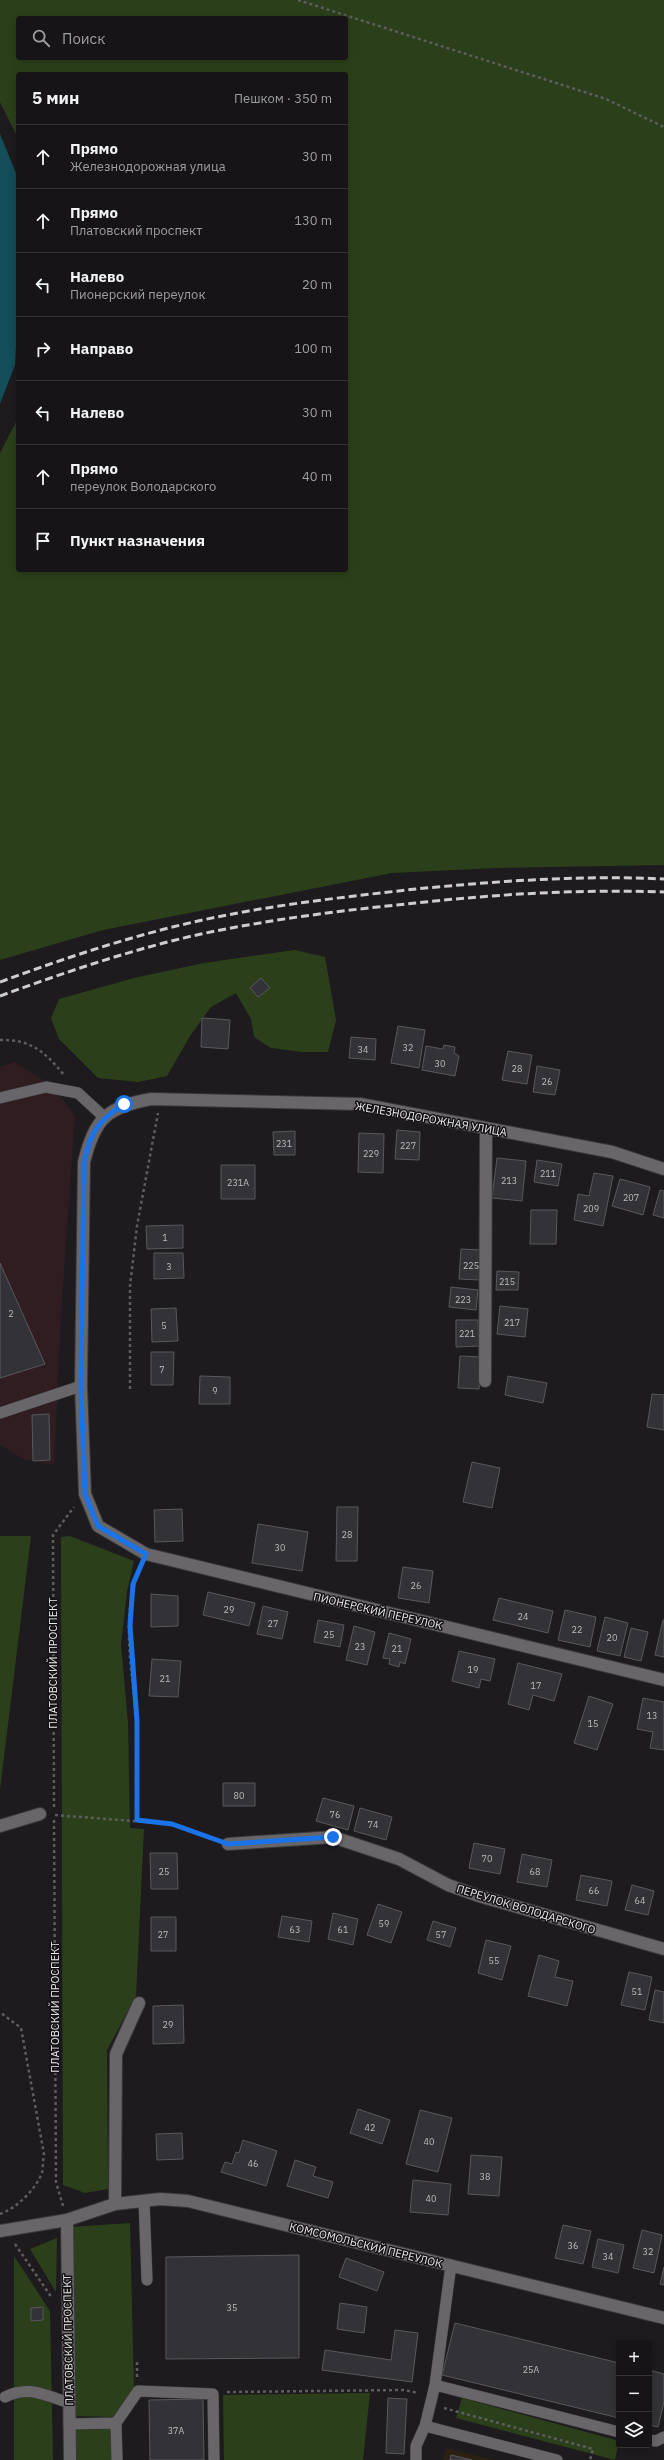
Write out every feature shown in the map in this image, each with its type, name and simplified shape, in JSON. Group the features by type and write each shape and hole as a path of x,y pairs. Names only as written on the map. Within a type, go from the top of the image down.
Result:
{"street":[{"name":"ЖЕЛЕЗНОДОРОЖНАЯ УЛИЦА","path":"81,1386 84,1162 90,1137 104,1117 124,1104 151,1099 360,1104 612,1152 664,1169"},
{"path":"486,1128 486,1381"},
{"path":"81,1386 85,1494"},
{"name":"ПИОНЕРСКИЙ ПЕРЕУЛОК","path":"85,1494 98,1526 146,1554 664,1680"},
{"path":"0,1826 40,1814"},
{"name":"ПЕРЕУЛОК ВОЛОДАРСКОГО","path":"228,1844 333,1837 399,1859 448,1885 479,1896 664,1949"},
{"path":"115,2204 116,2054 139,2003"},
{"name":"КОМСОМОЛЬСКИЙ ПЕРЕУЛОК","path":"3,2231 67,2220 115,2204 160,2200 188,2202 664,2318"},
{"name":"ПЛАТОВСКИЙ ПРОСПЕКТ","path":"67,2220 70,2460"}],"lane":[{"path":"0,1098 46,1087 78,1093 104,1117"},
{"path":"0,1413 81,1386"},
{"path":"144,2201 146,2280"},
{"path":"416,2460 416,2446 425,2426 432,2395 451,2265"},
{"path":"4,2397 18,2390 40,2393 69,2404"},
{"path":"117,2460 116,2423 138,2391 213,2394 214,2460"},
{"path":"432,2395 616,2431"},
{"path":"69,2424 116,2423"},
{"path":"425,2426 557,2460"},
{"path":"652,2440 656,2441 664,2437"}],"path":[{"path":"298,0 348,16"},
{"path":"348,16 606,99 664,127"},
{"path":"0,1040 18,1040 47,1054 78,1093"},
{"path":"130,1389 130,1286 137,1226 161,1099"},
{"name":"ПЛАТОВСКИЙ ПРОСПЕКТ","path":"54,1792 53,1535 85,1494"},
{"path":"137,1820 137,1721 130,1626 133,1584 146,1554"},
{"path":"40,1814 137,1820 172,1824 228,1844"},
{"name":"ПЛАТОВСКИЙ ПРОСПЕКТ","path":"54,1833 56,2182 67,2220"},
{"path":"0,2214 11,2210 28,2193 42,2173 44,2154 21,2028 1,2013"},
{"path":"3,2231 68,2321"},
{"path":"213,2394 235,2390 404,2390 432,2395 593,2449 590,2460"}],"shaded area":[{"path":"15,1062 54,1087 75,1116 61,1317 54,1465 23,1459 0,1445 0,1067"},
{"path":"446,2448 494,2460 443,2460"}],"green space":[{"path":"0,0 664,0 664,865 497,868 392,873 103,930 0,960 0,453 16,422 16,572 348,572 348,72 16,72 16,134 0,102"},
{"path":"295,950 325,957 336,1020 328,1052 302,1052 271,1048 254,1037 251,1019 236,993 211,1007 190,1036 167,1076 138,1082 98,1078 59,1039 51,1018 59,999 134,978 204,963"},
{"path":"0,1536 31,1536 0,1790"},
{"path":"70,1536 134,1561 127,1592 121,1645 128,1723 130,1828 144,1829 136,1996 107,2050 108,2189 85,2193 63,2185 61,1537"},
{"path":"130,2223 134,2388 113,2417 73,2416 70,2227"},
{"path":"57,2238 56,2292 30,2249"},
{"path":"14,2256 50,2311 53,2460 14,2460"},
{"path":"370,2393 363,2460 224,2460 223,2395"},
{"path":"462,2398 616,2440 616,2448 618,2448 615,2460 456,2418"},
{"path":"114,2427 115,2460 72,2460 72,2428"}],"water":[{"path":"0,134 16,173 16,344 15,365 0,404"}],"building":[{"path":"261,978 270,988 258,997 250,988"},
{"path":"202,1018 230,1020 228,1049 201,1047"},
{"path":"398,1026 425,1030 419,1068 391,1063"},
{"path":"351,1037 376,1039 375,1060 349,1058"},
{"path":"444,1045 455,1047 454,1053 459,1056 455,1076 422,1070 426,1046 443,1049"},
{"path":"508,1051 532,1055 527,1084 502,1080"},
{"path":"537,1066 560,1070 555,1095 533,1092"},
{"path":"397,1130 420,1132 419,1160 395,1159"},
{"path":"295,1131 295,1155 274,1155 273,1132"},
{"path":"359,1133 384,1134 383,1173 358,1172"},
{"path":"497,1158 526,1161 522,1201 492,1198"},
{"path":"537,1160 562,1164 558,1186 534,1182"},
{"path":"221,1165 255,1165 255,1199 221,1199"},
{"path":"594,1173 613,1176 603,1226 574,1220 578,1194 589,1196"},
{"path":"620,1179 650,1187 643,1215 612,1206"},
{"path":"660,1190 664,1191 664,1218 653,1215"},
{"path":"531,1210 557,1210 556,1244 530,1244"},
{"path":"183,1225 183,1248 147,1249 146,1226"},
{"path":"461,1249 482,1250 480,1280 459,1279"},
{"path":"154,1253 183,1253 184,1278 154,1279"},
{"path":"0,1263 45,1364 0,1378"},
{"path":"497,1271 519,1272 518,1290 496,1290"},
{"path":"451,1287 478,1290 476,1310 449,1307"},
{"path":"500,1306 528,1309 525,1337 497,1334"},
{"path":"176,1308 178,1341 152,1342 151,1309"},
{"path":"456,1320 478,1320 479,1346 456,1347"},
{"path":"151,1352 174,1352 173,1385 151,1385"},
{"path":"460,1356 481,1357 479,1389 458,1388"},
{"path":"200,1376 230,1377 230,1404 199,1404"},
{"path":"508,1376 547,1383 543,1403 505,1395"},
{"path":"652,1394 664,1395 664,1430 647,1427"},
{"path":"49,1414 50,1460 33,1461 32,1415"},
{"path":"472,1462 500,1468 492,1508 463,1502"},
{"path":"337,1507 358,1507 357,1561 336,1561"},
{"path":"182,1509 183,1541 155,1542 154,1510"},
{"path":"258,1524 308,1532 302,1571 252,1563"},
{"path":"403,1567 433,1571 429,1603 398,1598"},
{"path":"208,1592 255,1603 249,1626 203,1615"},
{"path":"151,1594 178,1596 178,1626 151,1627"},
{"path":"499,1598 553,1611 548,1633 493,1620"},
{"path":"263,1606 288,1612 282,1639 257,1634"},
{"path":"565,1610 596,1617 590,1647 558,1640"},
{"path":"605,1617 628,1623 620,1656 597,1651"},
{"path":"318,1620 344,1625 340,1647 314,1642"},
{"path":"664,1620 664,1657 655,1655"},
{"path":"354,1626 375,1632 367,1665 346,1660"},
{"path":"631,1628 648,1632 641,1661 624,1657"},
{"path":"389,1633 411,1639 405,1664 400,1662 399,1667 389,1664 390,1659 383,1658"},
{"path":"459,1651 495,1659 490,1681 481,1679 479,1688 452,1681"},
{"path":"152,1659 181,1661 178,1697 149,1696"},
{"path":"518,1663 562,1674 554,1701 533,1695 529,1710 508,1704"},
{"path":"589,1696 613,1704 597,1750 574,1743"},
{"path":"643,1698 664,1702 664,1750 650,1748 653,1732 637,1729"},
{"path":"223,1783 255,1783 255,1806 223,1806"},
{"path":"323,1798 354,1806 348,1830 316,1821"},
{"path":"360,1808 392,1817 386,1840 354,1831"},
{"path":"474,1843 505,1849 500,1874 469,1868"},
{"path":"150,1853 177,1853 178,1889 151,1889"},
{"path":"522,1854 552,1860 547,1887 517,1882"},
{"path":"581,1875 612,1881 607,1906 576,1900"},
{"path":"632,1885 654,1891 648,1915 625,1910"},
{"path":"378,1904 402,1912 391,1943 367,1935"},
{"path":"333,1913 358,1919 353,1945 328,1939"},
{"path":"282,1916 312,1921 309,1942 278,1937"},
{"path":"151,1917 176,1917 176,1951 151,1951"},
{"path":"433,1921 456,1928 450,1947 427,1940"},
{"path":"486,1940 511,1946 502,1980 478,1973"},
{"path":"539,1955 559,1961 555,1977 573,1981 567,2006 528,1996"},
{"path":"629,1972 652,1977 645,2010 621,2005"},
{"path":"655,1990 664,1992 664,2023 649,2020"},
{"path":"183,2005 184,2043 153,2044 153,2006"},
{"path":"358,2109 390,2120 382,2144 350,2133"},
{"path":"420,2110 452,2118 438,2172 406,2164"},
{"path":"182,2133 183,2159 157,2160 156,2134"},
{"path":"243,2140 277,2151 266,2186 221,2172 225,2162 232,2164 236,2152 239,2153"},
{"path":"471,2155 502,2157 499,2196 468,2194"},
{"path":"295,2160 316,2167 313,2176 333,2182 328,2198 287,2186"},
{"path":"413,2180 451,2184 448,2215 410,2212"},
{"path":"563,2225 591,2231 583,2264 555,2258"},
{"path":"642,2230 662,2235 654,2273 633,2268"},
{"path":"598,2239 624,2245 618,2273 592,2267"},
{"path":"299,2255 299,2358 166,2359 166,2257"},
{"path":"346,2258 384,2272 377,2291 339,2277"},
{"path":"664,2267 664,2285 660,2284"},
{"path":"340,2303 367,2307 364,2333 337,2329"},
{"path":"43,2307 43,2320 31,2321 31,2308"},
{"path":"455,2323 616,2362 616,2417 442,2375"},
{"path":"395,2330 418,2333 412,2382 322,2370 325,2350 391,2360"},
{"path":"652,2371 664,2374 664,2402 658,2427 652,2426"},
{"path":"388,2398 407,2399 404,2454 386,2453"},
{"path":"203,2399 204,2460 150,2460 149,2400"},
{"path":"451,2455 472,2460 450,2460"}],"railway":[{"path":"0,982 49,964 148,933 225,915 280,906 334,898 416,889 509,881 571,878 664,879"},
{"path":"0,996 75,970 150,947 201,934 282,919 389,906 509,895 602,891 664,892"}],"route":[{"path":"124,1104 104,1117 90,1137 84,1162 81,1386 85,1494 98,1526 146,1554 133,1584 130,1626 137,1721 137,1820 172,1824 228,1844 333,1837"}]}
